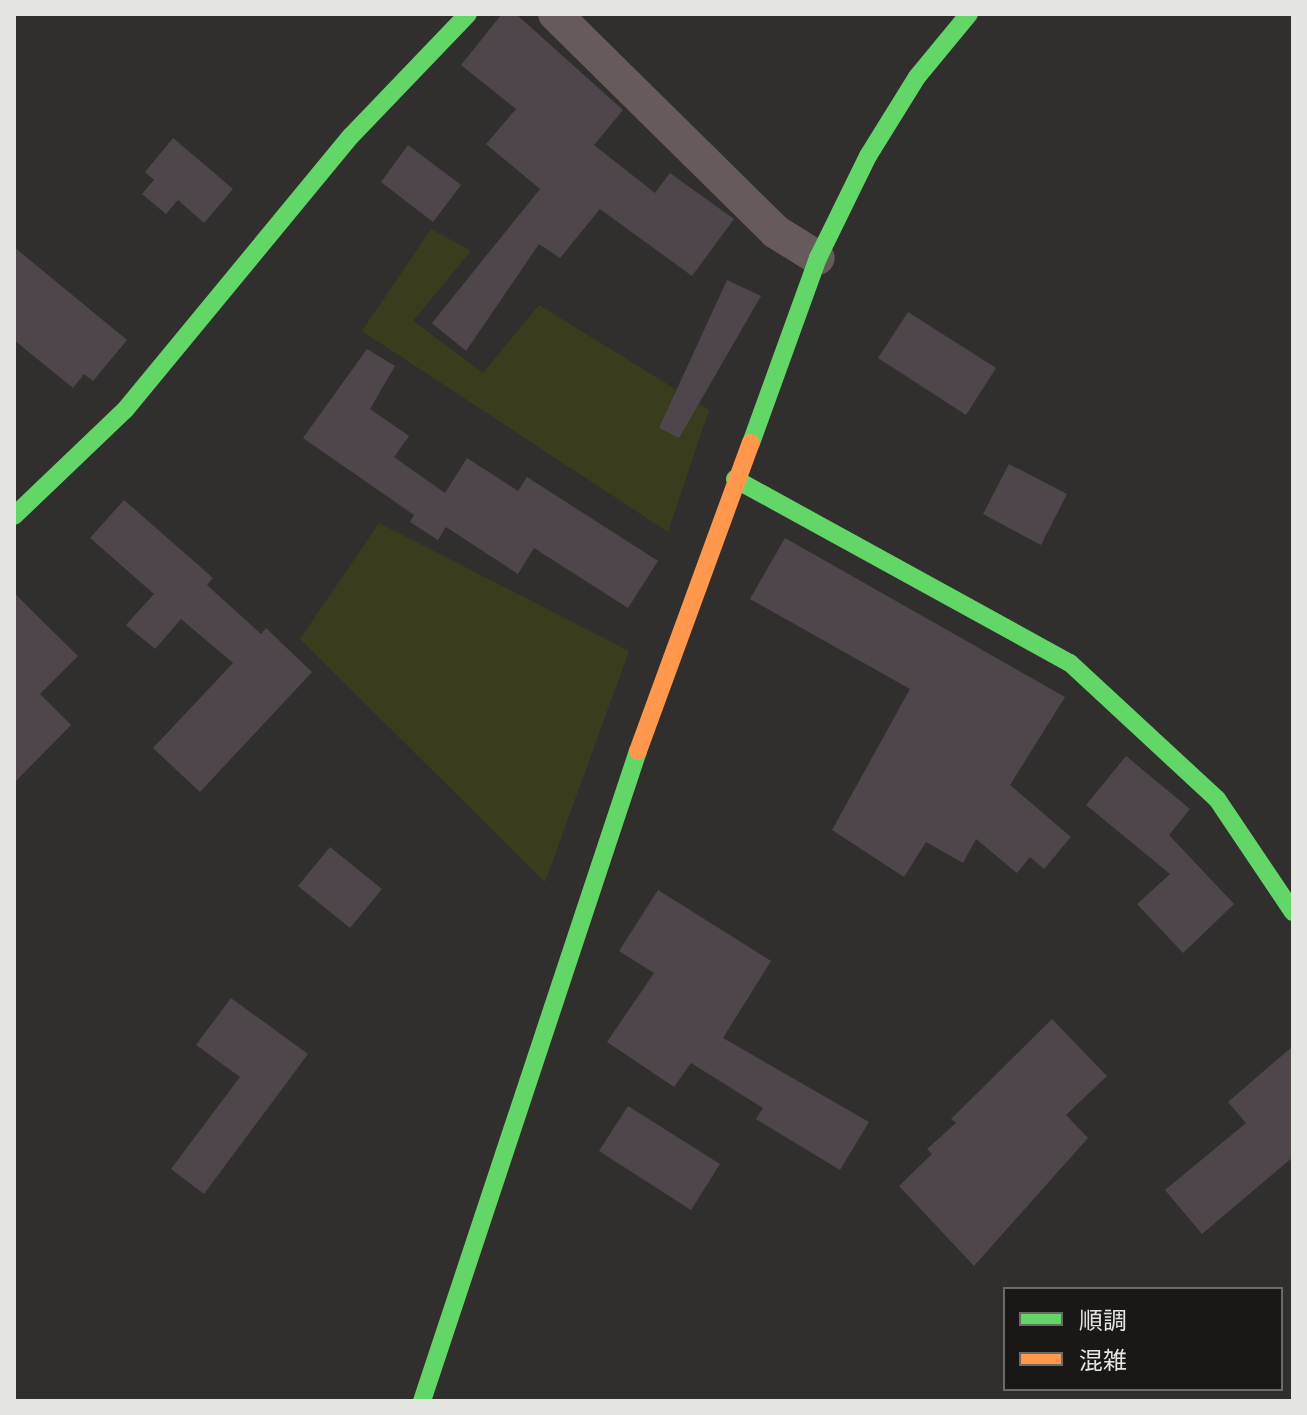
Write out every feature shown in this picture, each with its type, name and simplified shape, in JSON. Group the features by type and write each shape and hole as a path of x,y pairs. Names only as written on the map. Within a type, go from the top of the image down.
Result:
{"street":[{"path":"14,516 125,410 351,136 468,14"},
{"path":"555,14 776,232 818,258"},
{"path":"422,1401 735,479 818,258 868,156 917,77 969,14"},
{"path":"735,479 1070,663 1217,799 1293,912"}],"green space":[{"path":"431,229 471,251 413,321 483,373 539,305 709,410 668,532 362,331"},
{"path":"379,523 629,651 545,882 300,639"}],"building":[{"path":"502,14 516,14 623,110 594,145 655,193 670,173 734,219 692,276 600,209 560,258 539,244 466,351 432,323 540,189 486,144 516,109 461,65"},
{"path":"173,138 233,189 204,223 178,200 166,214 142,194 154,180 145,172"},
{"path":"408,145 461,185 433,222 381,182"},
{"path":"14,247 127,340 93,381 84,374 73,388 14,340"},
{"path":"727,280 761,296 679,438 659,428"},
{"path":"908,312 996,368 966,415 878,358"},
{"path":"367,349 395,366 370,409 409,436 394,457 445,493 467,458 518,491 527,477 658,561 628,608 534,548 518,574 446,527 438,540 410,522 414,515 303,438"},
{"path":"1009,464 1067,494 1041,545 983,514"},
{"path":"124,500 213,578 207,585 261,634 266,628 312,672 200,792 153,748 233,663 181,619 155,649 126,625 154,594 90,538"},
{"path":"785,538 1065,697 1010,785 1071,837 1044,869 1030,857 1017,873 976,839 963,863 926,842 904,877 832,830 910,689 750,599"},
{"path":"14,593 78,656 40,694 71,725 14,783"},
{"path":"1126,756 1190,809 1169,835 1234,904 1183,953 1137,904 1170,874 1086,805"},
{"path":"330,847 382,889 350,928 298,886"},
{"path":"658,890 771,961 723,1038 869,1122 840,1170 756,1119 763,1108 691,1063 674,1087 607,1042 654,973 619,951"},
{"path":"231,998 308,1054 204,1194 171,1169 240,1077 196,1045"},
{"path":"1052,1019 1107,1076 1066,1115 1088,1138 974,1266 899,1186 932,1154 927,1149 956,1123 951,1119"},
{"path":"1293,1046 1293,1157 1202,1234 1165,1190 1246,1123 1228,1102"},
{"path":"628,1106 720,1164 691,1210 599,1151"}],"traffic: fast":[{"path":"14,516 125,410 351,136 468,14"},
{"path":"751,443 818,258 868,156 917,77 969,14"},
{"path":"735,479 1070,663 1217,799 1293,912"},
{"path":"422,1401 638,751"}],"traffic: slow":[{"path":"638,751 751,443"}]}
